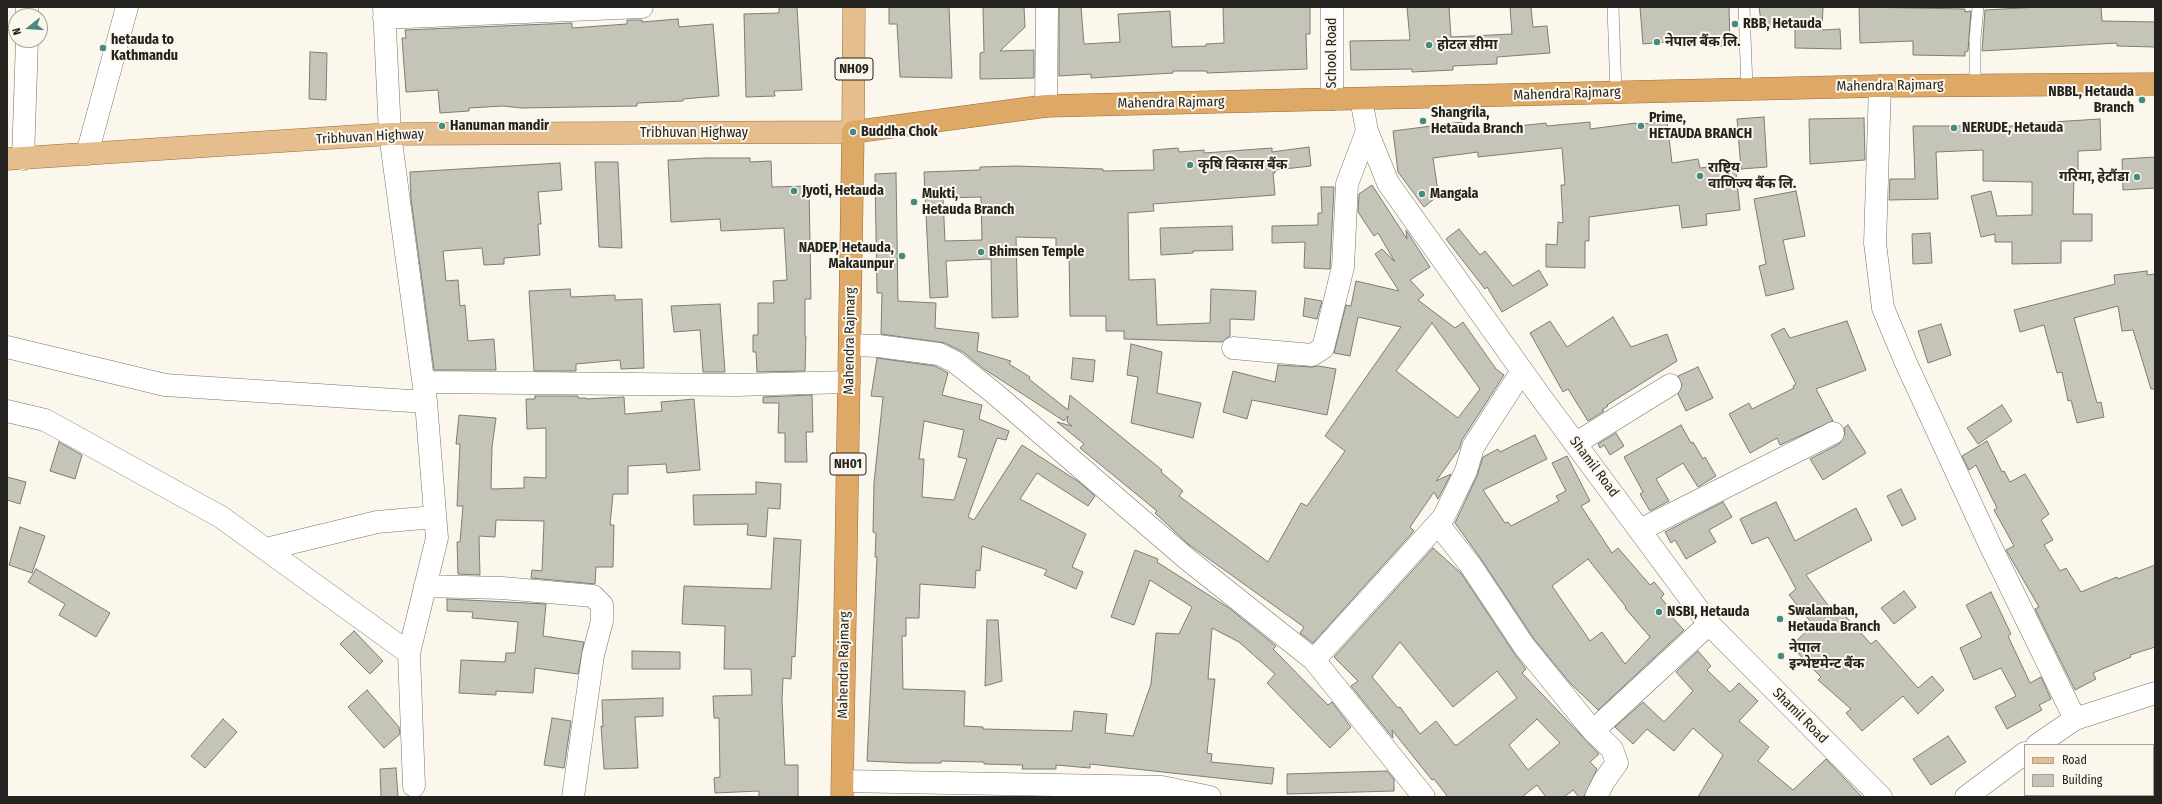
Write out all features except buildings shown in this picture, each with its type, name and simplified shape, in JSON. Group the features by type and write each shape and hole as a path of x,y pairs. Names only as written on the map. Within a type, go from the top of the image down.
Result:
{"highway":[{"name":"Mahendra Rajmarg","path":"842,789 853,132 1046,106 1880,86 2155,84"}],"main road":[{"name":"NH09","path":"853,132 854,7"},
{"name":"Tribhuvan Highway","path":"15,159 390,134 853,132"}],"street":[{"path":"87,154 127,7"},
{"path":"415,788 409,653 437,538 425,392 390,134 384,13 642,7"},
{"path":"1046,106 1047,7"},
{"name":"School Road","path":"1332,7 1332,99"},
{"path":"15,159 26,48"},
{"path":"1880,86 1875,243 1883,308 1906,363 1990,545 2075,719"},
{"name":"Shamil Road","path":"1361,99 1367,131 1388,183 1522,371 1709,624 1881,797"},
{"path":"1233,348 1312,355 1323,348 1343,267 1347,184 1367,131"},
{"path":"850,345 878,346 939,354 955,362 994,393 1187,559 1314,660 1424,797"},
{"path":"7,347 165,385 425,392 849,382"},
{"path":"1314,660 1443,518 1466,471 1473,447 1522,371"},
{"path":"1576,443 1670,385"},
{"path":"7,411 45,420 221,517 409,653"},
{"path":"1640,530 1833,433"},
{"path":"266,550 377,522 436,517"},
{"path":"1438,524 1471,566 1524,646 1593,731 1612,749 1617,763 1604,781 1596,797"},
{"path":"425,586 502,588 593,596 602,605 602,621 593,655 573,797"},
{"path":"1593,731 1709,624"},
{"path":"2038,744 2075,719 2155,693"},
{"path":"1966,797 2024,754"},
{"path":"842,789 1165,792 1210,797"}],"lane":[{"path":"1613,7 1616,92"},
{"path":"1744,7 1747,89"},
{"path":"1974,85 1975,39 1978,7"}],"place":[{"name":"RBB, Hetauda","path":"1735,24"},
{"name":"नेपाल बैंक लि.","path":"1657,42"},
{"name":"होटल सीमा","path":"1429,45"},
{"name":"hetauda to Kathmandu","path":"103,48"},
{"name":"NBBL, Hetauda Branch","path":"2142,100"},
{"name":"Shangrila, Hetauda Branch","path":"1423,121"},
{"name":"Hanuman mandir","path":"442,126"},
{"name":"Prime, HETAUDA BRANCH","path":"1641,126"},
{"name":"NERUDE, Hetauda","path":"1954,128"},
{"name":"Buddha Chok","path":"853,132"},
{"name":"कृषि विकास बैंक","path":"1190,165"},
{"name":"राष्ट्रिय वाणिज्य बैंक लि.","path":"1700,176"},
{"name":"गरिमा, हेटौंडा","path":"2137,177"},
{"name":"Jyoti, Hetauda","path":"794,191"},
{"name":"Mangala","path":"1422,194"},
{"name":"Mukti, Hetauda Branch","path":"914,202"},
{"name":"Bhimsen Temple","path":"981,252"},
{"name":"NADEP, Hetauda, Makaunpur","path":"902,256"},
{"name":"NSBI, Hetauda","path":"1659,612"},
{"name":"Swalamban, Hetauda Branch","path":"1780,619"},
{"name":"नेपाल इन्भेष्टमेन्ट बैंक","path":"1781,656"}]}
